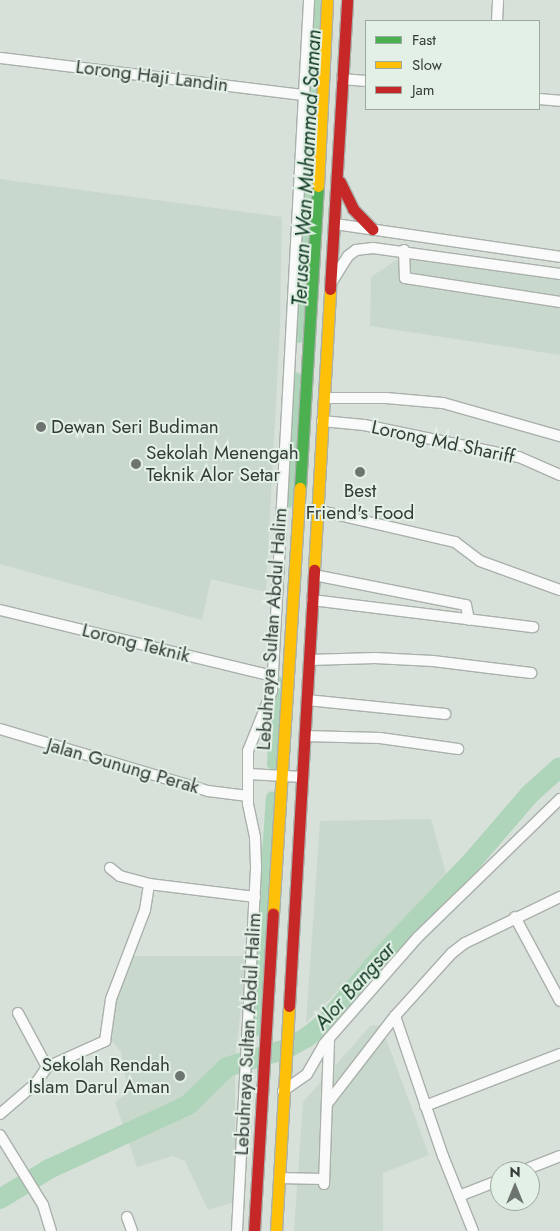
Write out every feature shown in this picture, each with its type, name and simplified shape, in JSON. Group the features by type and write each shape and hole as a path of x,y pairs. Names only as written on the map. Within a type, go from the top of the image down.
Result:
{"main road":[{"name":"Lebuhraya Sultan Abdul Halim","path":"254,1231 327,0"},
{"name":"Lebuhraya Sultan Abdul Halim","path":"276,1231 287,1012 303,777 347,0"},
{"path":"338,177 345,198 372,229"}],"street":[{"path":"237,1231 244,1037 255,897 255,837 248,796 248,774 250,741 271,697 273,676 309,0"},
{"path":"497,20 498,0"},
{"name":"Lorong Haji Landin","path":"0,58 303,95"},
{"path":"342,79 365,82"},
{"path":"540,98 560,101"},
{"path":"335,224 560,257"},
{"path":"330,286 342,263 356,250 373,248 404,250 560,274"},
{"path":"404,250 405,278 560,302"},
{"path":"289,354 306,355"},
{"path":"324,398 386,398 443,403 560,436"},
{"name":"Lorong Md Shariff","path":"322,421 364,425 519,457 560,475"},
{"path":"317,510 455,542 480,561 560,590"},
{"path":"314,575 466,605 469,620"},
{"path":"312,600 533,627"},
{"name":"Lorong Teknik","path":"0,610 273,676"},
{"path":"309,660 375,658 433,661 531,673"},
{"path":"307,700 445,714"},
{"name":"Jalan Gunung Perak","path":"0,729 208,790 248,796"},
{"path":"305,736 380,738 458,749"},
{"path":"248,774 303,777"},
{"path":"283,1086 307,1074 329,1038 418,936 560,799"},
{"path":"110,868 120,876 149,884 255,897"},
{"path":"0,1114 36,1083 48,1067 105,1041 111,999 145,910 149,884"},
{"path":"327,1104 395,1016 458,947 514,917 560,897"},
{"path":"514,917 560,1001"},
{"path":"18,1013 48,1067"},
{"path":"395,1016 443,1156 473,1231"},
{"path":"279,1178 324,1182 329,1038"},
{"path":"426,1106 560,1054"},
{"path":"0,1135 43,1205 51,1231"},
{"path":"540,1164 560,1156"},
{"path":"459,1196 490,1184"},
{"path":"127,1217 132,1231"}],"shaded area":[{"name":"Sekolah Menengah Teknik Alor Setar","path":"0,179 282,217 280,324 266,592 211,579 202,620 0,564"},
{"path":"418,257 560,279 560,355 370,326 371,277 396,260"},
{"path":"431,819 448,880 306,1023 320,821"},
{"name":"Sekolah Rendah Islam Darul Aman","path":"247,956 235,1060 235,1202 208,1210 185,1161 173,1156 137,1167 115,1102 128,1093 121,1052 110,1039 118,977 129,957"},
{"path":"381,1025 429,1155 383,1173 383,1231 294,1231 303,1102 370,1026"}],"waterway":[{"name":"Terusan Wan Muhammad Saman","path":"298,337 317,0"},
{"name":"Terusan Wan Muhammad Saman","path":"287,502 295,377"},
{"name":"Terusan Wan Muhammad Saman","path":"272,764 276,680"},
{"name":"Alor Bangsar","path":"0,1199 49,1169 188,1105 227,1067 286,1049 306,1038 327,1021 380,958 473,860 530,794 560,767"},
{"name":"Terusan Wan Muhammad Saman","path":"255,1030 271,797"}],"traffic: fast":[{"path":"300,488 318,186"}],"traffic: slow":[{"path":"318,186 327,0"},
{"path":"314,570 330,289"},
{"path":"273,914 300,488"},
{"path":"276,1231 289,1006"}],"traffic: jam":[{"path":"330,289 347,0"},
{"path":"340,182 353,209 372,229"},
{"path":"289,1006 314,570"},
{"path":"254,1231 273,914"}],"place":[{"name":"Dewan Seri Budiman","path":"41,427"},
{"name":"Sekolah Menengah Teknik Alor Setar","path":"136,464"},
{"name":"Best Friend's Food","path":"360,472"},
{"name":"Sekolah Rendah Islam Darul Aman","path":"180,1076"}]}
